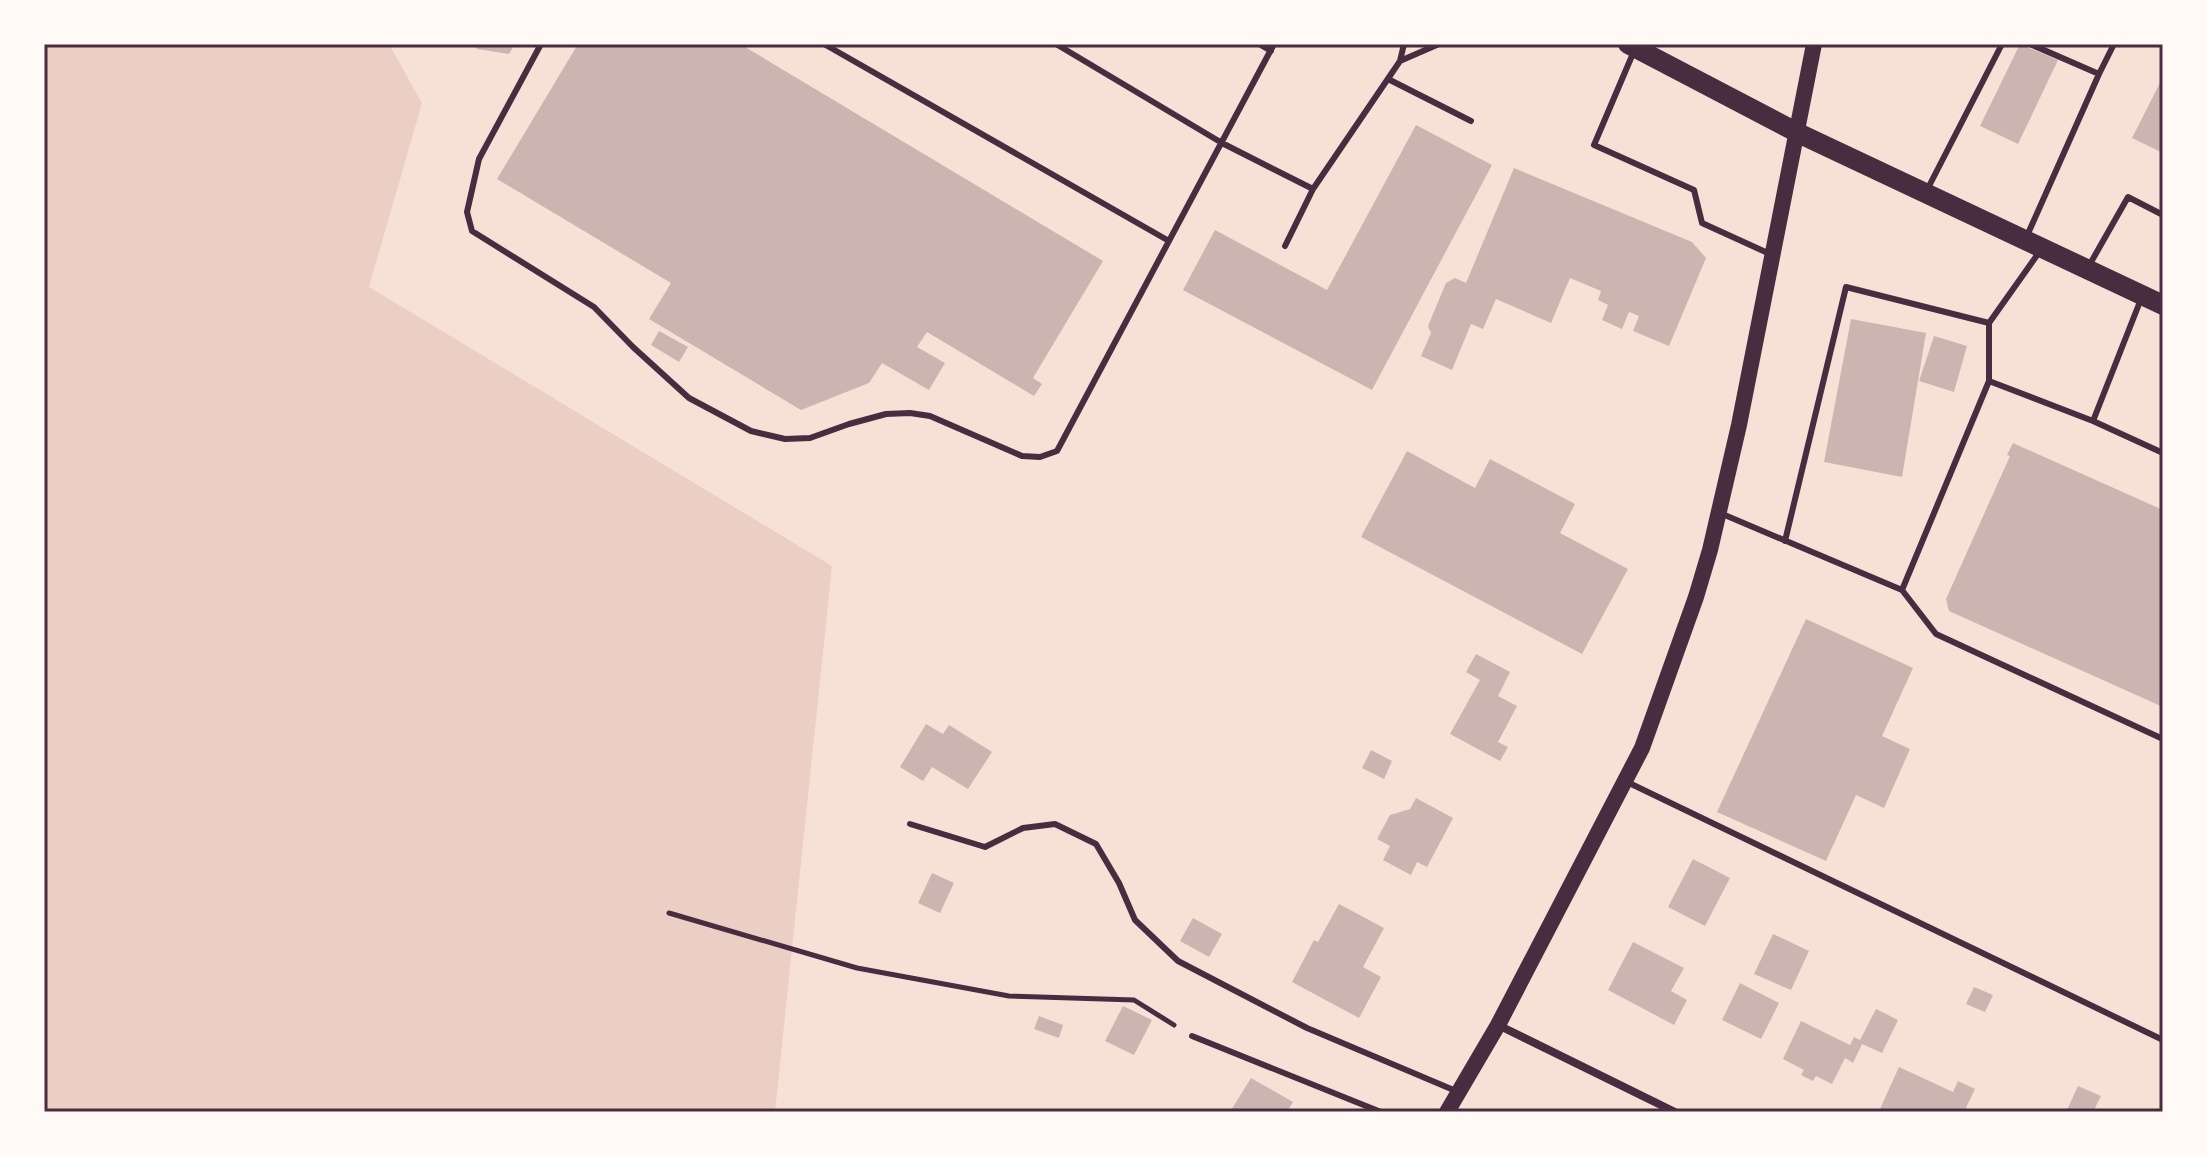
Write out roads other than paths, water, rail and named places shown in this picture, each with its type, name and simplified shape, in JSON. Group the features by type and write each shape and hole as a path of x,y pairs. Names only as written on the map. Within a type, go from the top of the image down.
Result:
{"main road":[{"path":"1447,1112 1498,1025 1642,748 1696,597 1719,512 1814,44"},
{"path":"1631,46 1798,133 2163,305"}],"street":[{"path":"1498,1025 1675,1112"}],"lane":[{"path":"541,44 521,76 479,159 467,212 472,231 594,307 689,398 751,431 785,439 810,438 874,417 910,413 930,416 1022,456 1040,457 1057,451 1222,143 1272,47 1259,44"},
{"path":"824,44 1169,241"},
{"path":"1056,44 1222,143 1313,189"},
{"path":"1285,246 1313,189 1400,61 1404,44"},
{"path":"1400,61 1439,44"},
{"path":"1925,193 2002,44"},
{"path":"2030,44 2099,74"},
{"path":"1902,590 1989,381 1989,323 2033,244 2099,74 2114,44"},
{"path":"1631,46 1594,145 1694,190 1702,223 1773,255"},
{"path":"1388,79 1471,121"},
{"path":"2087,269 2128,197 2163,215"},
{"path":"1785,541 1846,287 1989,323"},
{"path":"2093,421 2142,296"},
{"path":"1989,381 2093,421 2163,453"},
{"path":"1719,512 1902,590 1936,634 2163,739"},
{"path":"1625,781 2163,1040"},
{"path":"910,824 985,847 1023,828 1055,824 1096,844 1119,883 1135,920 1178,961 1307,1028 1459,1092"},
{"path":"1192,1036 1381,1112"}]}
